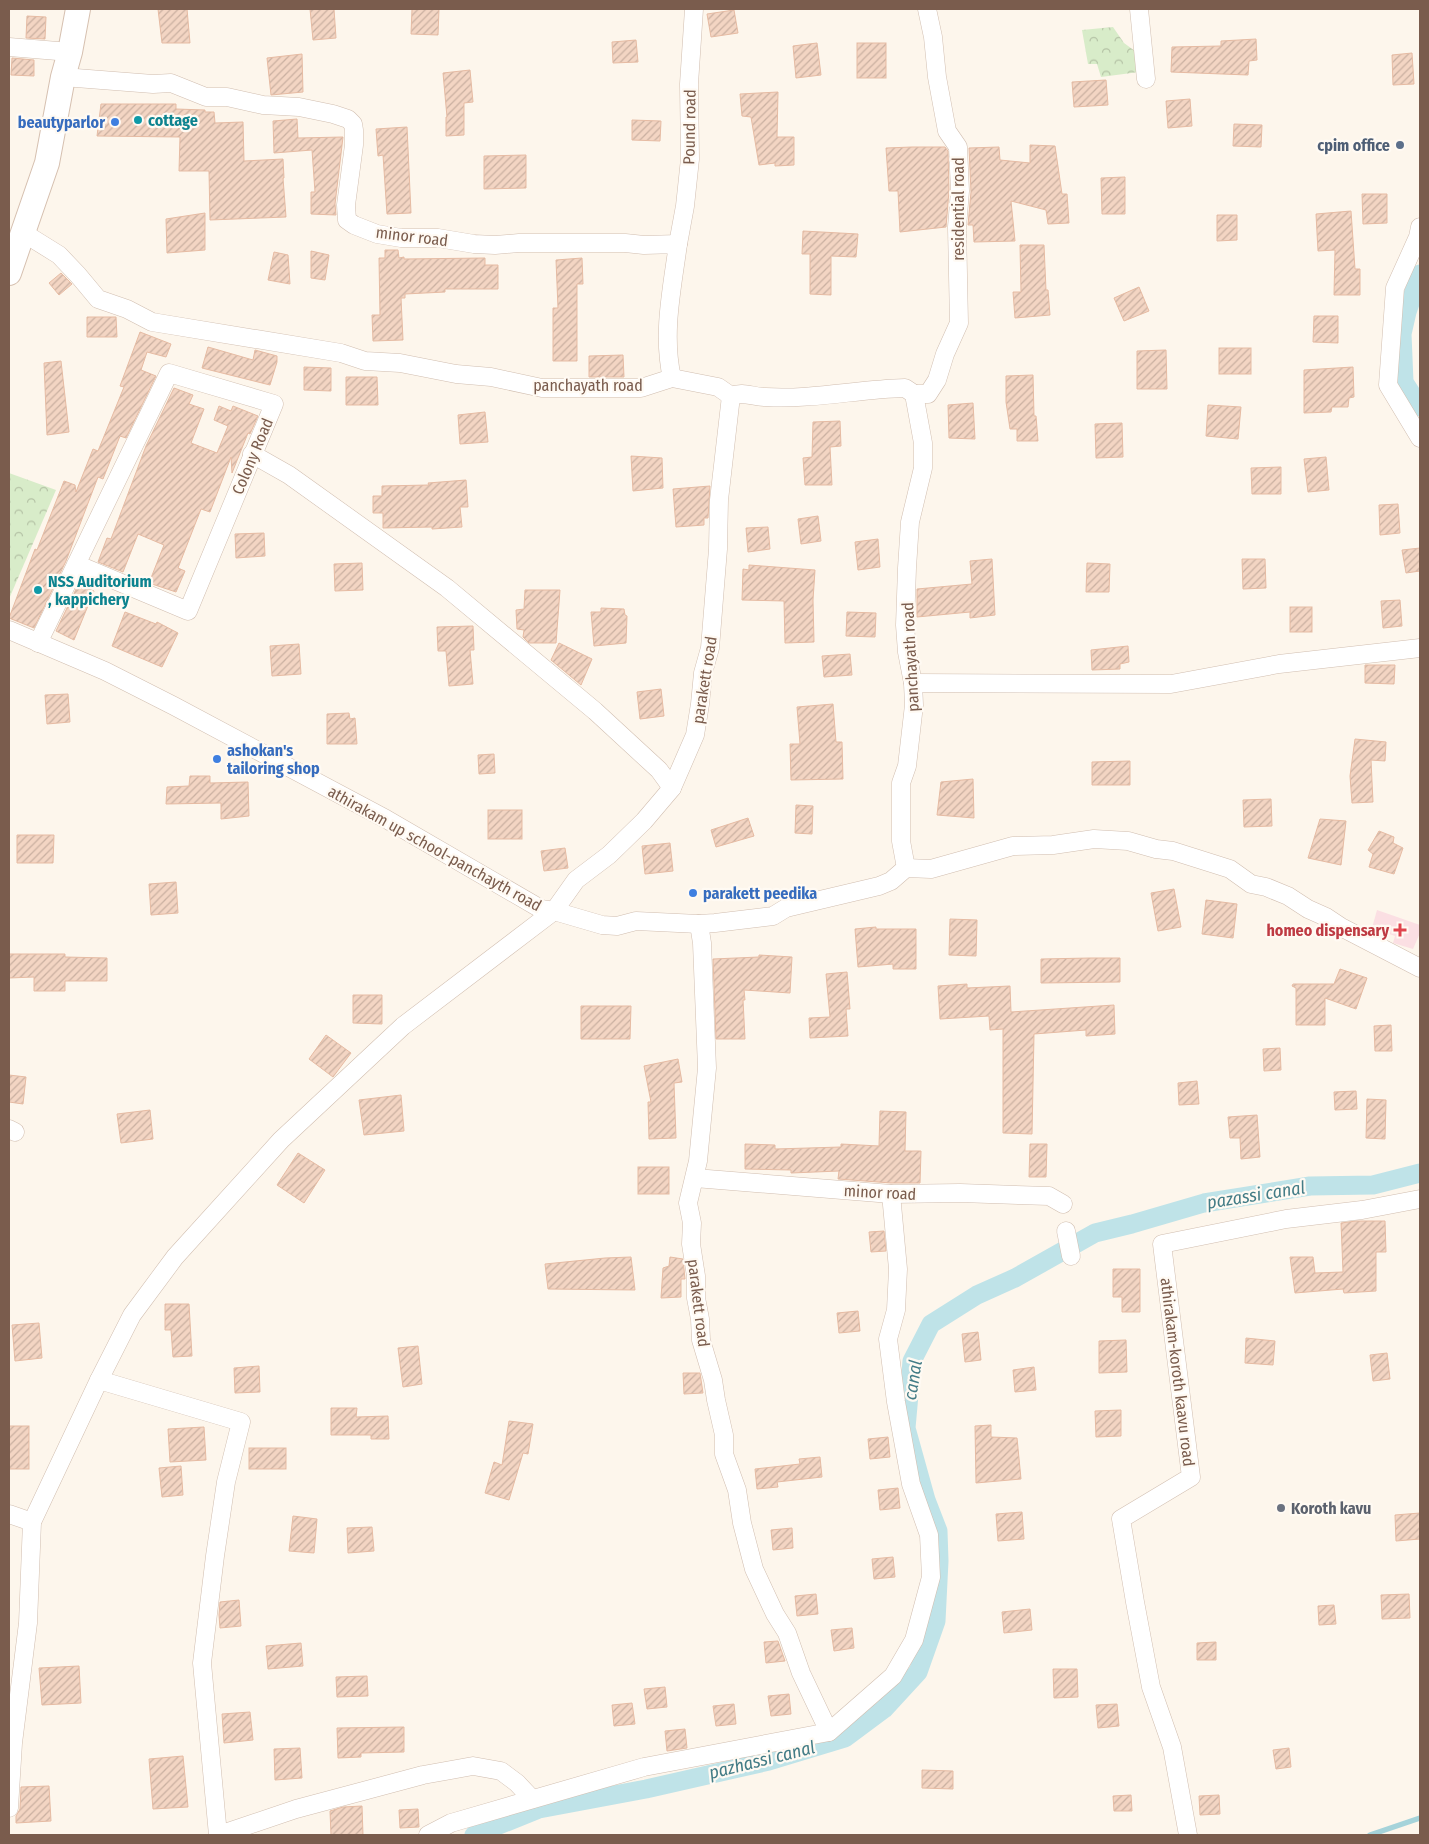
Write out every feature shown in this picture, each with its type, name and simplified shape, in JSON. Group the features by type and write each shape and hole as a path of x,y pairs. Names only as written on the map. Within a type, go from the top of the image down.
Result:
{"main road":[{"path":"9,273 47,163 78,9"}],"street":[{"name":"Pound road","path":"678,244 686,206 690,159 689,84 694,9"},
{"name":"residential road","path":"914,394 928,394 937,380 945,354 959,323 957,227 960,206 958,147 947,131 937,77 933,37 926,9"},
{"path":"1139,9 1146,79"},
{"path":"9,47 70,52"},
{"name":"minor road","path":"63,77 153,84 171,83 206,97 227,97 263,105 299,107 348,118 353,124 354,145 346,205 347,220 354,225 377,234 401,238 438,238 495,245 566,243 678,244"},
{"path":"1420,227 1418,237 1395,288 1388,385 1420,438"},
{"name":"panchayath road","path":"22,232 58,255 98,299 127,309 152,322 341,353 365,361 400,363 456,374 490,377 542,388 641,388 672,378 718,387 731,396 739,393 765,397 818,396 905,388 914,394 923,443 923,468 910,522 907,568 905,626 914,705 907,766 901,783 901,841 906,868"},
{"path":"672,378 668,361 667,334 678,244"},
{"name":"Colony Road","path":"38,642 168,373 274,404 188,611 76,564"},
{"name":"parakett road","path":"32,1522 132,1315 175,1257 281,1140 403,1026 554,911 576,880 609,855 644,821 672,788 694,735 703,673 710,648 718,549 719,500 731,396"},
{"path":"252,454 289,475 447,588 595,711 659,770 672,788"},
{"name":"athirakam up school-panchayth road","path":"9,630 106,671 174,706 386,819 541,909 602,925 617,926 636,921 699,924 772,916 786,908 880,886 891,881 906,868"},
{"path":"913,683 1171,684 1279,664 1420,648"},
{"path":"906,868 931,869 1013,846 1053,845 1094,839 1128,841 1156,849 1173,851 1230,869 1252,884 1266,887 1288,896 1308,909 1326,917 1341,928 1420,968"},
{"name":"parakett road","path":"699,924 702,943 707,1068 704,1117 695,1178 688,1203 692,1223 691,1244 702,1340 713,1380 724,1435 724,1454 736,1490 754,1569 774,1614 787,1632 801,1673 829,1732"},
{"name":"minor road","path":"695,1178 891,1194 960,1193 1049,1196 1063,1204"},
{"path":"428,1835 451,1822 644,1767 829,1732 893,1676 914,1640 931,1578 929,1535 911,1484 896,1402 888,1339 896,1310 898,1269 891,1194"},
{"name":"athirakam-koroth kaavu road","path":"1188,1835 1172,1747 1152,1687 1121,1519 1191,1477 1162,1244 1286,1219 1362,1210 1420,1199"},
{"path":"1066,1231 1071,1256"},
{"path":"99,1380 241,1422 226,1482 214,1556 202,1664 218,1835 296,1809 423,1775 473,1766 501,1771 517,1783 532,1799"},
{"path":"9,1514 32,1522 28,1623 13,1743 9,1808"}],"shaded area":[{"name":"homeo dispensary","path":"1377,910 1420,925 1420,933 1413,949 1393,943 1395,936 1372,928"}],"green space":[{"path":"1113,27 1124,43 1143,57 1139,72 1101,77 1097,64 1088,64 1082,30"},
{"path":"9,473 56,490 9,599"}],"building":[{"path":"158,9 187,9 190,43 162,43"},
{"path":"310,9 334,9 336,38 313,40"},
{"path":"412,9 439,9 438,35 411,34"},
{"path":"734,10 738,33 711,37 707,14"},
{"path":"27,16 46,17 45,39 26,38"},
{"path":"1256,39 1257,60 1249,61 1248,75 1171,72 1172,47 1221,46 1221,41"},
{"path":"636,40 638,62 613,63 612,42"},
{"path":"817,43 821,75 796,78 793,46"},
{"path":"857,43 886,43 886,78 857,78"},
{"path":"1412,53 1414,84 1393,85 1392,55"},
{"path":"302,54 303,92 271,95 267,58"},
{"path":"12,58 34,60 34,76 11,75"},
{"path":"470,70 473,102 464,103 464,135 446,136 447,117 443,73"},
{"path":"1106,80 1108,105 1074,107 1072,82"},
{"path":"778,92 777,137 794,137 794,165 775,166 775,163 759,165 751,117 742,116 740,94"},
{"path":"1190,99 1192,126 1168,128 1166,101"},
{"path":"101,104 176,104 176,109 214,112 215,123 243,122 244,161 283,159 286,217 210,220 209,171 179,171 180,137 97,136"},
{"path":"297,119 298,138 343,137 335,204 336,215 311,214 311,192 315,192 312,150 274,153 273,121"},
{"path":"632,120 661,121 660,141 632,140"},
{"path":"1234,124 1262,125 1261,147 1233,146"},
{"path":"407,127 411,213 387,214 383,155 378,156 376,129"},
{"path":"1030,145 1055,146 1062,194 1067,194 1069,223 1048,224 1046,210 1011,201 1015,241 974,242 973,225 968,225 971,192 969,148 999,147 1000,160 1030,163"},
{"path":"945,147 948,151 949,191 946,227 900,232 898,191 889,191 886,148"},
{"path":"526,155 526,188 484,189 484,156"},
{"path":"1125,177 1125,214 1102,214 1101,178"},
{"path":"1362,194 1387,194 1387,223 1363,224"},
{"path":"1351,211 1355,269 1360,269 1360,295 1334,295 1335,250 1318,251 1316,214"},
{"path":"205,213 205,250 167,253 166,219"},
{"path":"1217,215 1237,215 1237,240 1217,241"},
{"path":"803,231 858,234 856,257 831,256 831,295 810,294 810,254 802,254"},
{"path":"1020,245 1044,245 1046,290 1048,290 1050,315 1015,318 1013,292 1021,292"},
{"path":"385,250 398,250 399,258 404,257 404,259 485,258 485,265 498,265 498,289 445,289 445,292 405,294 405,298 401,298 403,340 373,341 372,315 380,315 379,258 385,258"},
{"path":"311,251 329,255 325,280 311,278"},
{"path":"274,252 288,255 290,284 268,280"},
{"path":"582,258 583,284 577,284 577,361 553,361 553,308 558,308 556,260"},
{"path":"61,273 72,284 59,295 49,283"},
{"path":"1139,287 1149,311 1124,321 1114,298"},
{"path":"1314,316 1338,316 1338,343 1313,342"},
{"path":"87,317 116,317 117,337 87,337"},
{"path":"140,332 171,344 166,357 147,352 141,370 156,376 126,438 120,436 103,479 98,477 66,561 34,628 9,618 35,549 37,550 64,481 75,485 76,492 93,449 98,451 124,387 120,386"},
{"path":"208,347 253,360 255,350 277,356 270,385 202,368"},
{"path":"1219,348 1251,348 1251,374 1219,374"},
{"path":"1166,350 1167,389 1137,389 1137,351"},
{"path":"623,355 624,377 589,377 589,356"},
{"path":"61,361 69,432 47,435 44,363"},
{"path":"304,367 331,368 331,391 304,390"},
{"path":"1353,367 1354,397 1349,398 1348,407 1332,407 1331,412 1304,413 1304,370"},
{"path":"1033,375 1034,416 1036,416 1038,441 1017,441 1017,429 1010,429 1006,402 1006,376"},
{"path":"346,377 377,377 378,405 346,405"},
{"path":"174,388 193,395 189,404 204,409 191,443 217,453 228,426 214,420 219,406 231,411 233,406 258,416 250,434 248,433 232,473 231,457 210,512 201,509 178,568 185,571 176,592 149,583 164,545 138,534 123,572 98,562 107,538 111,539 146,446"},
{"path":"973,403 975,439 949,438 948,405"},
{"path":"1208,405 1241,407 1238,439 1206,436"},
{"path":"485,412 488,442 460,444 458,415"},
{"path":"840,421 841,446 830,447 832,485 805,485 803,458 812,457 813,422"},
{"path":"1122,423 1123,457 1096,458 1095,424"},
{"path":"631,456 662,458 663,488 633,491"},
{"path":"1326,457 1329,490 1308,492 1304,459"},
{"path":"1281,467 1281,494 1252,494 1251,468"},
{"path":"466,480 468,507 460,507 462,527 432,529 432,527 383,528 383,513 373,513 373,496 382,496 382,486 429,485 428,483"},
{"path":"710,486 708,518 704,518 704,525 676,527 673,489"},
{"path":"1398,504 1400,533 1380,535 1379,505"},
{"path":"818,516 821,541 801,544 798,519"},
{"path":"768,527 770,549 748,552 746,528"},
{"path":"264,533 265,556 236,558 235,534"},
{"path":"878,539 880,567 858,570 855,542"},
{"path":"1420,548 1420,571 1406,573 1402,550"},
{"path":"992,559 995,615 970,618 970,612 917,617 917,589 972,584 970,561"},
{"path":"1242,559 1265,559 1266,588 1243,589"},
{"path":"362,563 363,590 335,591 334,564"},
{"path":"1087,563 1110,564 1109,592 1086,592"},
{"path":"749,565 815,570 813,600 814,642 785,643 784,601 742,600 743,569 749,570"},
{"path":"78,585 94,591 74,640 56,631"},
{"path":"525,590 560,590 556,643 529,643 523,637 524,630 517,629 516,610 524,609"},
{"path":"1400,600 1402,626 1383,628 1381,601"},
{"path":"1290,607 1312,607 1312,632 1290,632"},
{"path":"601,608 624,609 627,616 626,643 594,646 591,612 601,612"},
{"path":"125,612 156,624 157,622 178,633 162,667 112,646"},
{"path":"847,612 876,613 875,637 846,636"},
{"path":"473,626 474,650 470,650 473,684 449,686 446,651 438,651 437,627"},
{"path":"559,643 592,659 581,685 551,660"},
{"path":"299,644 301,674 272,676 270,646"},
{"path":"1128,646 1129,662 1120,664 1120,669 1092,670 1091,650"},
{"path":"850,654 852,675 824,677 822,656"},
{"path":"1365,665 1395,665 1394,684 1365,683"},
{"path":"661,689 664,716 640,719 637,692"},
{"path":"68,694 70,722 47,724 45,695"},
{"path":"833,704 836,742 842,742 843,779 791,780 790,744 800,744 797,707"},
{"path":"349,713 350,719 355,718 357,744 327,744 327,714"},
{"path":"1355,739 1386,742 1385,761 1371,760 1373,802 1352,803 1350,776"},
{"path":"494,754 495,773 479,774 478,755"},
{"path":"1130,761 1130,785 1092,785 1092,762"},
{"path":"190,776 210,776 210,783 248,782 249,816 221,819 221,803 166,804 167,787 189,786"},
{"path":"973,779 974,818 937,815 941,782"},
{"path":"1271,799 1272,826 1244,827 1243,800"},
{"path":"796,805 813,806 812,834 795,833"},
{"path":"488,810 522,810 522,839 488,839"},
{"path":"748,818 754,836 716,847 711,830"},
{"path":"1320,819 1346,821 1341,865 1308,858"},
{"path":"1379,831 1394,837 1393,843 1403,848 1394,874 1369,867 1373,854 1368,850"},
{"path":"17,835 54,835 53,863 17,863"},
{"path":"670,843 673,871 645,874 642,846"},
{"path":"565,848 568,868 544,871 541,851"},
{"path":"176,882 178,913 151,915 149,884"},
{"path":"1174,889 1181,927 1158,931 1151,893"},
{"path":"1206,900 1237,904 1233,938 1202,934"},
{"path":"950,919 977,920 976,956 949,955"},
{"path":"876,927 876,929 916,929 916,969 893,969 893,964 858,967 855,929"},
{"path":"9,954 65,954 65,957 107,958 107,981 65,981 65,991 34,991 34,977 9,978"},
{"path":"759,955 792,957 790,993 744,990 745,1039 716,1039 713,959 759,957"},
{"path":"1120,958 1120,982 1041,983 1041,959"},
{"path":"1340,969 1367,978 1356,1009 1325,998 1325,1025 1296,1025 1296,988 1292,986 1293,984 1334,984"},
{"path":"847,972 850,1009 846,1009 848,1036 810,1038 809,1018 830,1017 826,974"},
{"path":"967,984 967,988 1010,986 1011,1012 1114,1005 1115,1034 1086,1036 1086,1030 1034,1034 1032,1134 1003,1133 1003,1029 990,1030 989,1016 940,1019 938,986"},
{"path":"353,995 382,995 382,1024 353,1023"},
{"path":"581,1006 631,1006 630,1039 581,1039"},
{"path":"1391,1025 1392,1051 1375,1051 1374,1026"},
{"path":"326,1035 351,1053 333,1077 309,1059"},
{"path":"1280,1048 1281,1070 1264,1071 1263,1049"},
{"path":"678,1059 682,1082 674,1083 676,1138 649,1139 648,1102 651,1102 644,1066"},
{"path":"9,1075 26,1077 23,1104 9,1102"},
{"path":"1197,1081 1199,1104 1179,1105 1178,1083"},
{"path":"1356,1091 1357,1109 1335,1110 1334,1092"},
{"path":"401,1095 404,1131 364,1135 359,1100"},
{"path":"1367,1099 1386,1100 1385,1139 1366,1138"},
{"path":"150,1110 153,1139 121,1143 117,1114"},
{"path":"880,1111 906,1112 905,1151 921,1151 920,1183 838,1179 839,1171 791,1173 791,1170 745,1169 745,1144 775,1145 775,1149 841,1147 841,1144 879,1146"},
{"path":"1257,1115 1260,1157 1241,1159 1240,1138 1230,1138 1228,1117"},
{"path":"1030,1144 1047,1144 1046,1177 1029,1177"},
{"path":"298,1153 325,1170 304,1203 277,1185"},
{"path":"638,1167 669,1167 669,1194 638,1194"},
{"path":"1385,1221 1386,1252 1376,1252 1376,1291 1344,1293 1343,1289 1295,1293 1290,1257 1313,1257 1315,1273 1343,1272 1341,1223"},
{"path":"884,1231 886,1251 871,1252 869,1232"},
{"path":"631,1257 635,1290 548,1289 545,1264"},
{"path":"670,1257 683,1259 685,1279 681,1279 681,1297 661,1298 663,1268 669,1266"},
{"path":"1113,1269 1140,1269 1140,1312 1122,1312 1122,1297 1113,1297"},
{"path":"165,1304 189,1304 192,1356 173,1357 171,1330 165,1330"},
{"path":"858,1311 860,1331 839,1333 837,1313"},
{"path":"39,1323 42,1358 15,1361 12,1325"},
{"path":"978,1332 981,1360 965,1362 962,1334"},
{"path":"1246,1338 1275,1341 1273,1365 1245,1363"},
{"path":"1126,1340 1127,1372 1099,1373 1099,1341"},
{"path":"418,1346 422,1384 403,1387 398,1348"},
{"path":"1387,1353 1390,1379 1373,1381 1370,1355"},
{"path":"259,1366 260,1392 235,1393 234,1368"},
{"path":"1034,1367 1036,1390 1015,1392 1013,1370"},
{"path":"683,1373 700,1373 703,1393 684,1394"},
{"path":"331,1408 357,1408 356,1417 388,1416 389,1439 371,1439 371,1435 331,1435"},
{"path":"1121,1410 1121,1436 1096,1437 1095,1411"},
{"path":"509,1421 533,1424 528,1454 523,1453 509,1500 485,1493 494,1462 502,1465"},
{"path":"991,1425 991,1437 1017,1438 1021,1479 976,1483 975,1426"},
{"path":"9,1426 29,1426 29,1469 9,1469"},
{"path":"204,1427 206,1460 170,1462 168,1429"},
{"path":"888,1437 890,1457 870,1459 868,1439"},
{"path":"249,1448 286,1448 286,1469 249,1469"},
{"path":"820,1457 822,1477 777,1482 778,1487 757,1489 755,1469 800,1464 799,1459"},
{"path":"181,1466 183,1495 162,1497 159,1468"},
{"path":"898,1488 900,1508 880,1510 878,1490"},
{"path":"1022,1512 1024,1539 998,1541 996,1514"},
{"path":"1420,1513 1420,1539 1396,1541 1395,1515"},
{"path":"293,1516 317,1519 314,1553 289,1551"},
{"path":"372,1527 374,1551 348,1553 347,1528"},
{"path":"792,1528 793,1548 773,1550 771,1530"},
{"path":"893,1557 895,1577 874,1579 872,1559"},
{"path":"816,1594 818,1614 797,1616 795,1596"},
{"path":"1409,1594 1410,1618 1382,1619 1381,1595"},
{"path":"239,1600 241,1626 220,1628 220,1602"},
{"path":"1334,1605 1336,1624 1319,1625 1318,1606"},
{"path":"1030,1609 1032,1630 1004,1633 1002,1612"},
{"path":"852,1628 854,1648 834,1651 831,1630"},
{"path":"778,1641 785,1661 766,1663 764,1642"},
{"path":"1216,1642 1216,1660 1197,1660 1197,1643"},
{"path":"301,1643 303,1666 268,1669 266,1646"},
{"path":"79,1666 81,1703 42,1705 39,1668"},
{"path":"1053,1669 1077,1669 1078,1697 1054,1698"},
{"path":"367,1676 368,1696 337,1697 336,1677"},
{"path":"665,1687 667,1707 647,1709 644,1689"},
{"path":"789,1694 791,1714 771,1716 768,1696"},
{"path":"632,1703 635,1724 614,1726 612,1705"},
{"path":"734,1704 736,1724 716,1726 713,1706"},
{"path":"1117,1704 1119,1726 1098,1728 1096,1705"},
{"path":"250,1712 253,1740 224,1743 222,1714"},
{"path":"404,1727 404,1752 361,1753 361,1757 338,1758 337,1728"},
{"path":"685,1729 687,1748 667,1751 665,1731"},
{"path":"300,1748 302,1778 275,1780 274,1749"},
{"path":"1289,1748 1291,1767 1276,1769 1273,1750"},
{"path":"183,1756 188,1807 153,1809 149,1759"},
{"path":"922,1770 953,1771 953,1789 922,1788"},
{"path":"49,1786 51,1821 16,1823 16,1816 20,1809 21,1787"},
{"path":"1131,1795 1132,1811 1114,1811 1113,1796"},
{"path":"1219,1795 1220,1814 1200,1815 1199,1796"},
{"path":"362,1806 363,1835 331,1835 330,1811 343,1807"},
{"path":"418,1809 419,1827 400,1828 399,1810"}],"waterway":[{"name":"pazassi canal","path":"1420,274 1407,312 1402,334 1404,382 1420,407"},
{"name":"canal","path":"474,1835 539,1809 646,1789 769,1761 845,1738 884,1709 918,1672 936,1621 939,1561 938,1531 926,1500 906,1428 912,1361 931,1324 977,1295 1015,1278 1095,1233 1204,1203 1310,1186 1373,1185 1420,1173"},
{"path":"1370,1835 1420,1818"}],"place":[{"name":"cottage","path":"138,120"},
{"name":"beautyparlor","path":"115,122"},
{"name":"cpim office","path":"1400,145"},
{"name":"NSS Auditorium , kappichery","path":"38,590"},
{"name":"ashokan's tailoring shop","path":"217,759"},
{"name":"parakett peedika","path":"693,893"},
{"name":"homeo dispensary","path":"1400,930"},
{"name":"Koroth kavu","path":"1281,1508"}],"water label":[{"name":"pazhassi canal","path":"762,1760"}]}
